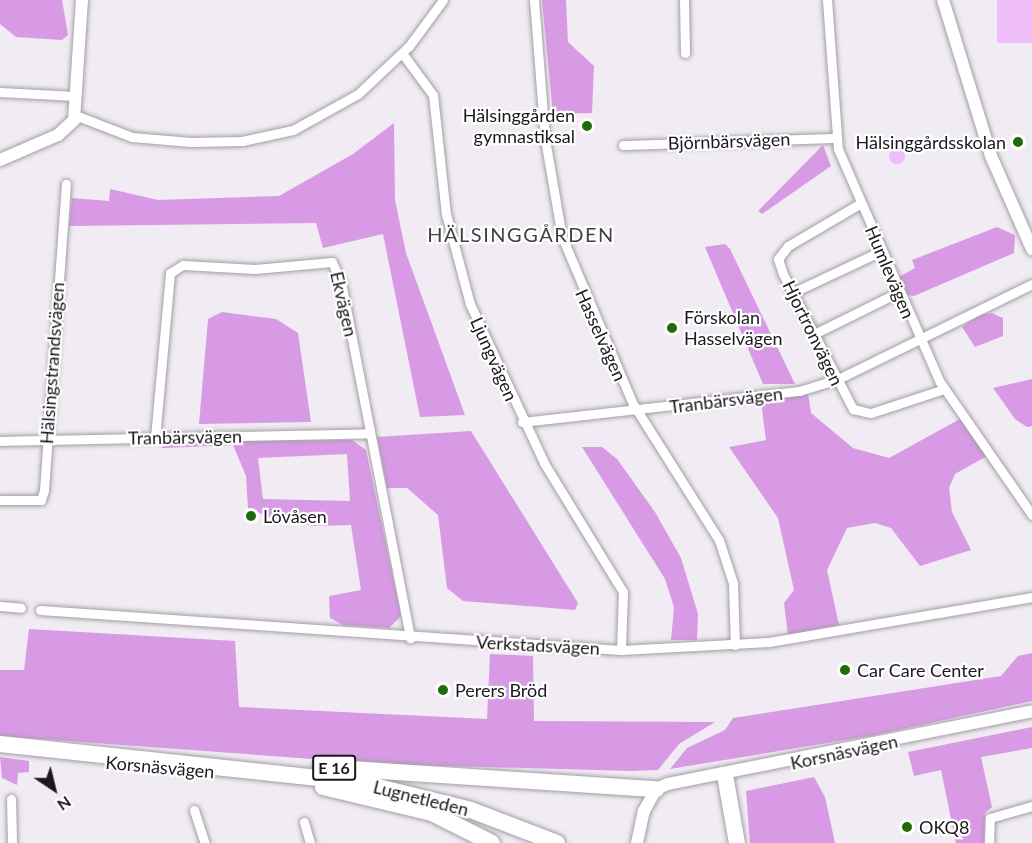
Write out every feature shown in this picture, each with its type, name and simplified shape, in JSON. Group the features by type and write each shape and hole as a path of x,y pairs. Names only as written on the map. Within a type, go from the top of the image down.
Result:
{"highway":[{"name":"Korsnäsvägen","path":"0,744 138,756"},
{"name":"Korsnäsvägen","path":"0,753 319,786"},
{"name":"E 16","path":"138,756 656,789"},
{"name":"Lugnetleden","path":"138,756 396,789 489,816 557,843"},
{"path":"725,775 737,843"},
{"name":"E 16","path":"319,786 432,813 492,843"},
{"name":"Lugnetleden","path":"319,786 428,807 533,843"}],"street":[{"path":"0,160 58,135 75,115 82,0"},
{"path":"75,115 141,139 216,142 271,136 340,106 402,53 443,0"},
{"name":"Hasselvägen","path":"534,0 557,221 578,284 636,411 724,552 734,593 735,645"},
{"path":"684,0 685,53"},
{"name":"Humlevägen","path":"827,0 835,138 897,293 944,389 1032,514"},
{"path":"943,0 991,156 1032,249"},
{"name":"Ljungvägen","path":"402,53 432,90 456,260 522,422 623,592 621,650"},
{"path":"0,92 75,96"},
{"name":"Björnbärsvägen","path":"623,145 835,138"},
{"name":"Hälsingstrandsvägen","path":"0,500 41,500 66,184"},
{"name":"Hjortronvägen","path":"861,203 781,253 778,261 850,406 862,414 944,389"},
{"path":"794,292 881,251"},
{"name":"Ekvägen","path":"155,438 170,273 183,265 255,269 324,259 335,264 341,282 410,638"},
{"name":"Tranbärsvägen","path":"522,422 773,396 836,380 918,337 1032,284"},
{"path":"814,334 897,293"},
{"name":"Tranbärsvägen","path":"0,441 370,433"},
{"name":"Verkstadsvägen","path":"40,610 410,638 621,650 735,645 1032,597"},
{"path":"0,606 21,608"},
{"name":"Korsnäsvägen","path":"656,789 1032,711"},
{"path":"637,843 656,789"},
{"path":"11,799 12,843"},
{"path":"989,843 988,820 1032,806"},
{"path":"194,810 205,843"},
{"path":"304,822 310,843"}],"shaded area":[{"path":"0,0 62,0 68,35 62,40 16,37 0,24"},
{"path":"542,0 566,0 568,42 594,66 592,113 553,114"},
{"path":"997,0 1032,0 1032,43 997,43"},
{"path":"394,123 395,200 406,253 465,415 420,417 383,234 323,248 316,223 69,226 72,198 109,201 110,189 158,200 279,196 353,154"},
{"path":"823,145 831,166 762,214 758,211"},
{"path":"897,148 903,150 905,156 903,162 897,164 891,162 889,156 891,150"},
{"path":"997,227 1015,235 1014,253 914,296 903,294 895,279 915,268 912,260"},
{"path":"725,244 730,249 795,384 763,384 705,247"},
{"path":"222,312 276,319 298,333 311,422 199,424 208,319"},
{"path":"992,313 1003,318 1003,336 975,347 962,327 979,315"},
{"path":"1032,379 1032,426 1027,427 1015,419 993,388"},
{"path":"808,393 811,413 853,448 889,458 960,419 987,456 955,474 949,488 952,512 971,550 920,566 891,528 875,523 847,528 827,570 839,625 788,635 784,603 794,590 778,518 729,447 766,440 761,402"},
{"path":"471,431 578,603 575,610 463,601 447,588 438,515 407,488 387,488 377,437"},
{"path":"352,440 366,450 401,616 389,628 343,625 330,618 329,596 361,590 351,525 314,526 271,518 248,508 246,476 233,445 162,448 161,441","holes":["347,454 350,501 263,499 258,458"]},
{"path":"582,447 602,447 617,459 655,512 681,558 698,614 697,640 671,640 674,607 665,579"},
{"path":"29,629 235,641 239,707 487,719 490,654 533,656 534,721 715,722 679,744 658,770 629,771 381,764 0,736 0,670 24,670"},
{"path":"1032,653 1032,701 875,735 670,769 687,748 725,730 733,718 1001,676 1018,656"},
{"path":"1032,727 1032,748 981,757 992,807 985,813 984,843 956,843 941,770 914,776 908,752"},
{"path":"0,757 29,761 29,772 18,773 17,785 2,778"},
{"path":"814,777 825,797 835,843 750,843 746,791"}],"place":[{"name":"Hälsinggården gymnastiksal","path":"587,126"},
{"name":"Hälsinggårdsskolan","path":"1018,142"},
{"name":"Förskolan Hasselvägen","path":"672,328"},
{"name":"Lövåsen","path":"251,516"},
{"name":"Car Care Center","path":"845,670"},
{"name":"Perers Bröd","path":"443,690"},
{"name":"OKQ8","path":"907,827"}],"district":[{"name":"HÄLSINGGÅRDEN","path":"521,234"}]}
